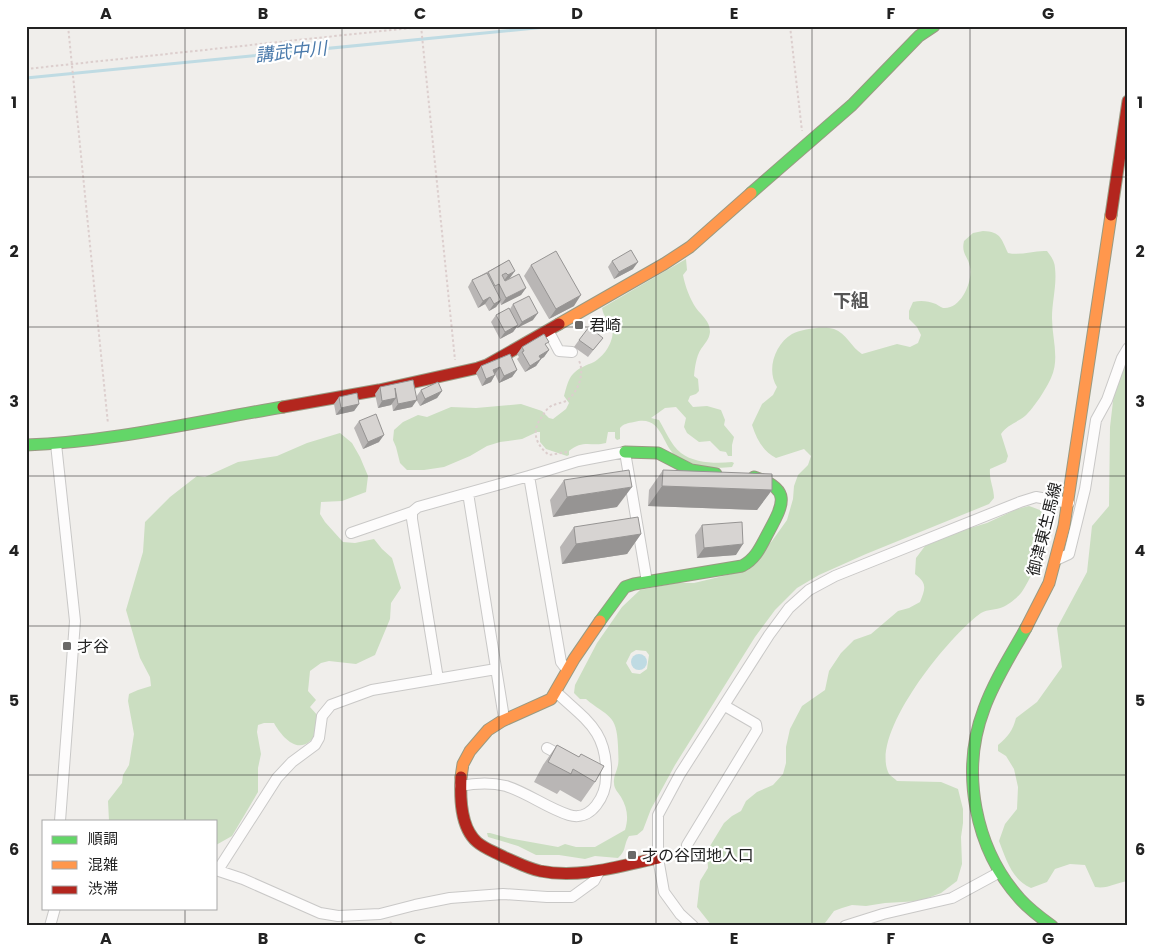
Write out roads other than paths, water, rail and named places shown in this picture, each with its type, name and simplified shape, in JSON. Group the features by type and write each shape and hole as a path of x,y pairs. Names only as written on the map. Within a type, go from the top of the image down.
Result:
{"street":[{"path":"26,445 56,444 109,437 379,390 478,368 487,364 664,264 690,247 852,105 919,36 934,26"},
{"name":"御津東生馬線","path":"1052,926 1015,894 1000,872 987,847 979,826 973,801 972,770 982,712 1045,593 1056,560 1069,503 1128,101"},
{"path":"548,330 559,351 572,352"},
{"path":"1056,560 1069,554 1084,489 1096,420 1107,400 1122,358 1128,348"},
{"path":"56,444 75,621 60,820"},
{"path":"625,452 647,582"},
{"path":"351,533 412,512 418,507 578,461 625,452 658,453 691,470 728,475"},
{"path":"529,476 561,662 568,670"},
{"path":"658,858 600,870 559,873 542,871 527,866 481,846 474,840 464,825 460,786 462,766 472,748 483,734 504,718 542,704 551,698 625,587 742,566 751,562 781,508 781,496 776,486 767,480 745,476"},
{"path":"468,493 504,718"},
{"path":"693,926 680,914 664,892 658,858 658,815 680,774 769,635 789,608 809,590 843,572 1020,502 1036,497 1069,503"},
{"path":"412,512 438,679"},
{"path":"218,868 277,778 292,762 308,752 315,744 319,738 322,716 331,705 372,690 496,669"},
{"path":"460,786 487,783 506,786 574,815 586,813 595,807 602,797 602,778 606,757 600,737 589,723 556,692"},
{"path":"687,844 757,730 756,724 725,706"},
{"path":"547,748 572,762"},
{"path":"218,870 320,913 338,916 361,916 380,914 450,898 503,894 572,897 594,881 600,870"},
{"path":"845,926 883,914 952,898 1000,872"},
{"path":"50,926 54,910"}],"water":[{"path":"639,654 645,656 647,662 645,668 639,670 633,668 631,662 633,656"}],"waterway":[{"name":"講武中川","path":"26,78 556,26"}],"place":[{"name":"君崎","path":"579,325"},
{"name":"才谷","path":"67,646"},
{"name":"才の谷団地入口","path":"632,855"}],"district":[{"name":"下組","path":"851,301"}]}
